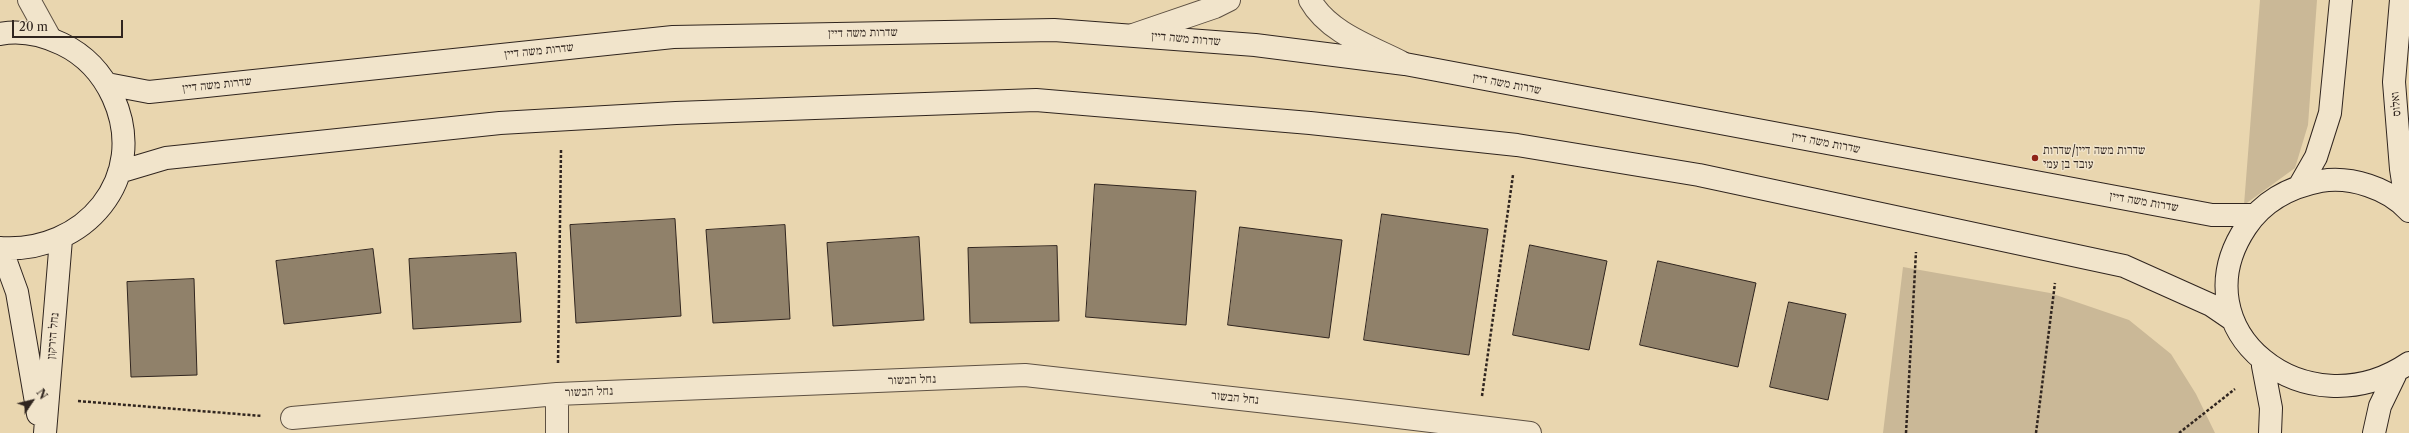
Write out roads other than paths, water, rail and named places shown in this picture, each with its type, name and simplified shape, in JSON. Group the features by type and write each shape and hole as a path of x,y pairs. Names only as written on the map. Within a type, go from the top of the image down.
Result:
{"main road":[{"path":"29,0 50,38"},
{"path":"1133,35 1215,7 1229,0"},
{"path":"1310,0 1316,11 1345,34 1405,64"},
{"path":"2300,185 2316,157 2330,113 2341,0"},
{"name":"ואלוס","path":"2401,0 2394,82 2401,169 2408,210"},
{"name":"שדרות משה דיין","path":"107,84 149,92 673,37 1054,30 1255,45 1405,64 2212,215 2254,215"},
{"path":"0,34 28,33 50,38 78,53 92,64 107,84 120,111 124,142 119,172 106,200 87,223 60,239 32,248 0,248"},
{"path":"119,172 166,158 500,123 676,113 1036,100 1310,123 1517,145 1699,175 2124,266 2205,302 2233,320"},
{"path":"2402,369 2363,389 2328,394 2293,385 2263,366 2247,348 2233,320 2227,293 2229,264 2239,238 2254,215 2275,197 2300,185 2328,180 2357,182 2383,192 2408,210"},
{"name":"נחל הירקון","path":"44,433 60,239"},
{"name":"נחל הירקון","path":"0,248 17,292 41,433"},
{"path":"2263,366 2270,408 2270,433"},
{"path":"2374,433 2380,406 2402,369"},
{"name":"נחל הבשור","path":"292,418 557,394 1025,375 1431,427 1478,427 1530,433"},
{"path":"557,394 557,433"}],"place":[{"name":"שדרות משה דיין/שדרות עובד בן עמי","path":"2035,158"}]}
